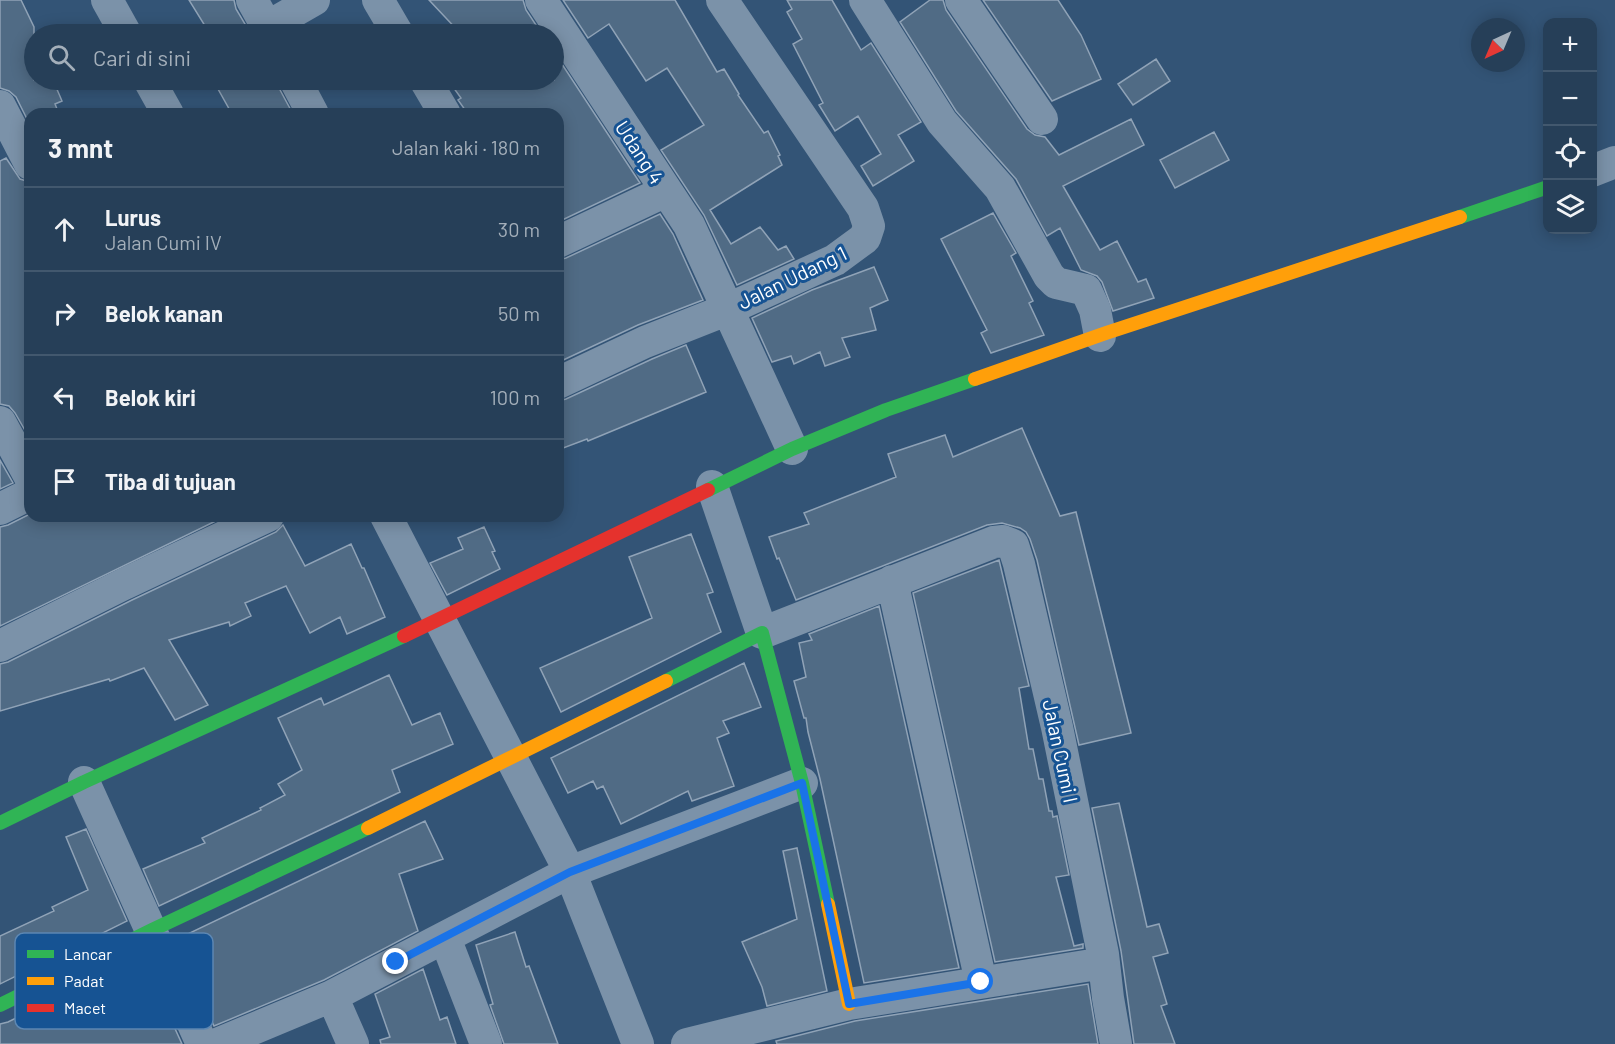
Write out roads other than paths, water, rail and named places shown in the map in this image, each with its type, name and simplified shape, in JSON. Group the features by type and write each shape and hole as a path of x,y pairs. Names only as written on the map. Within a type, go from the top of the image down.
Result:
{"street":[{"path":"107,0 120,24"},
{"path":"252,0 265,24"},
{"path":"279,24 314,0"},
{"path":"378,0 392,24"},
{"name":"Udang 4","path":"541,0 557,24"},
{"name":"Jalan Udang 1","path":"564,380 645,342 726,310 835,260 865,238 869,225 863,208 722,0"},
{"path":"865,0 942,122 1000,188 1048,276 1056,283 1086,290 1095,310 1100,336"},
{"path":"961,0 1042,119"},
{"name":"Udang 4","path":"564,35 689,225 726,310 792,448"},
{"path":"155,90 165,108"},
{"path":"300,90 310,108"},
{"path":"431,90 441,108"},
{"path":"0,106 24,152"},
{"path":"1597,169 1615,162"},
{"path":"0,823 84,782 439,620 792,448 886,410 1100,336 1543,190"},
{"path":"564,239 666,191"},
{"path":"0,422 24,466"},
{"path":"712,486 762,633 802,783 849,1004"},
{"path":"0,509 24,497"},
{"path":"0,646 221,526 240,522"},
{"path":"389,522 570,872 638,1044"},
{"name":"Jalan Cumi I","path":"892,581 994,542 1012,545 1019,564 1057,727 1104,963 1116,1044"},
{"path":"146,933 355,835 762,633 892,581 981,982"},
{"path":"84,782 153,933"},
{"path":"217,1044 332,996 570,872 802,783"},
{"path":"445,938 486,1044"},
{"path":"687,1044 849,1004 1104,963"},
{"path":"332,996 353,1044"},
{"path":"0,1005 15,998"},
{"path":"195,1029 202,1044"}]}
